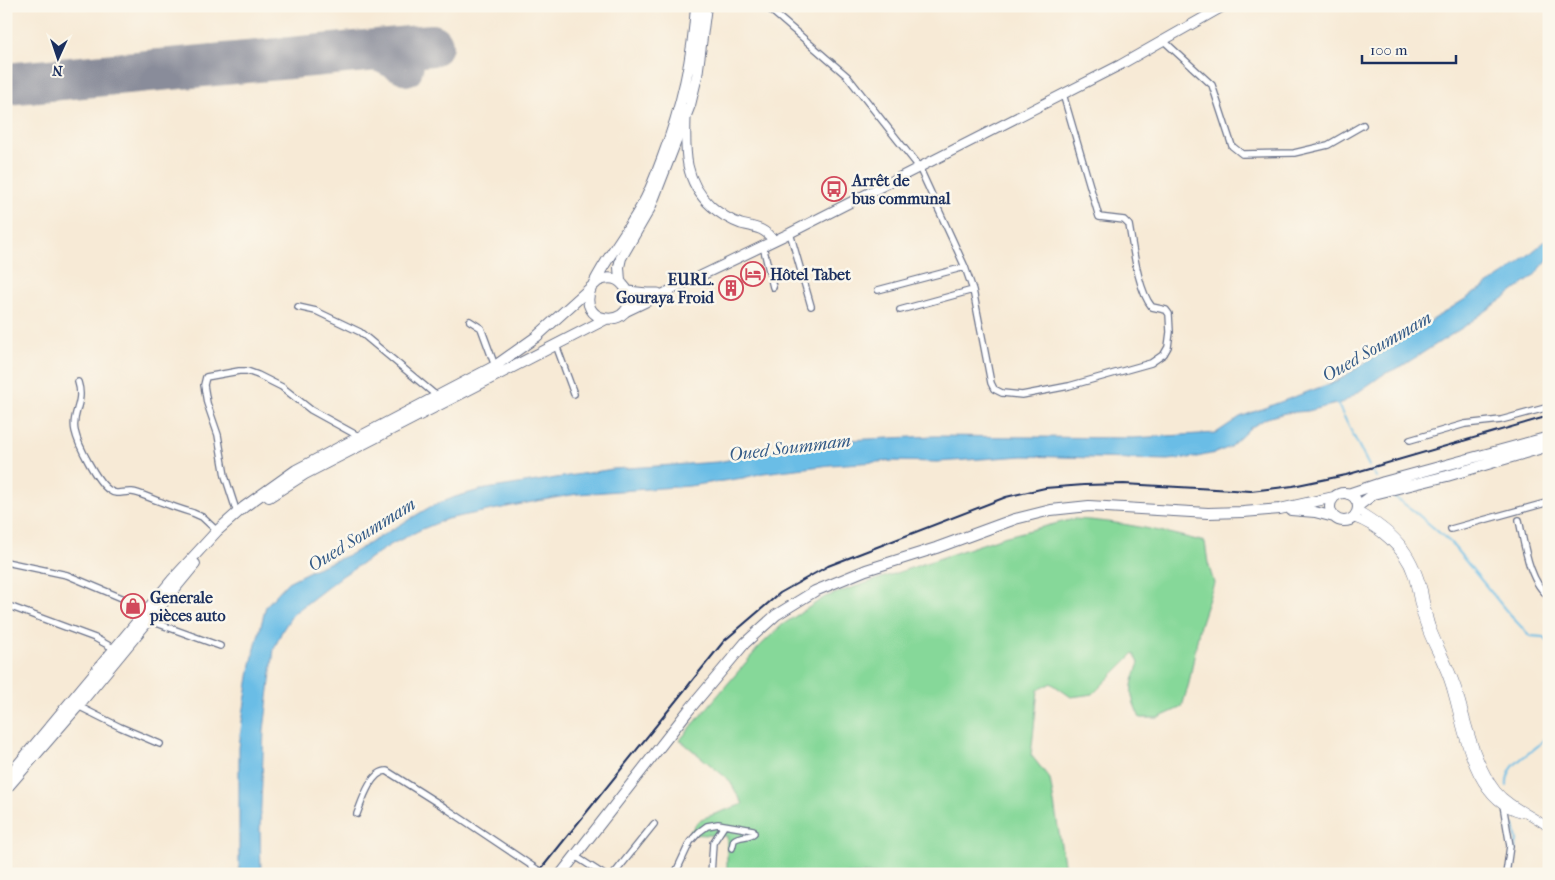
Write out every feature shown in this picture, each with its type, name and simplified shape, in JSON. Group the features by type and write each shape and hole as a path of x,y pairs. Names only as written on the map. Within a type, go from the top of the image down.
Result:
{"highway":[{"path":"6,779 148,609 217,531 237,513 296,470 495,366 536,337 582,294 592,286 603,279 620,281 628,291 629,303 623,313 612,319 596,315 592,311 588,299 592,286 605,263 630,226 647,196 673,128 689,70 696,6"},
{"path":"620,281 619,267 621,258 650,208 686,115 697,76 706,6"},
{"path":"6,789 216,541 249,512 305,474 606,319"},
{"path":"1280,509 1340,494 1348,494 1384,482 1549,437"},
{"path":"561,874 688,711 745,643 780,612 815,591 866,570 936,548 1015,519 1051,510 1089,506 1208,513 1280,509 1300,510 1344,521 1367,498 1379,492 1447,476 1549,446"},
{"path":"1348,494 1354,497 1356,511"},
{"path":"1334,497 1330,507 1334,517"}],"main road":[{"path":"623,313 763,246 1120,65 1224,6"},
{"path":"686,115 686,154 696,190 718,212 735,222 763,230 768,233 773,241"},
{"path":"628,291 664,292"}],"street":[{"path":"766,6 847,76 919,167 973,290 991,383 994,389 1002,393 1022,396 1070,386 1151,363 1164,354 1168,347 1170,332 1169,314 1166,310 1152,307 1148,303 1139,276 1128,225 1124,220 1099,217 1063,94"},
{"path":"1164,40 1212,85 1232,146 1242,154 1294,153 1328,145 1363,125"},
{"path":"790,232 812,306"},
{"path":"763,246 773,287"},
{"path":"878,290 964,267"},
{"path":"900,310 973,290"},
{"path":"298,307 316,311 360,332 438,397"},
{"path":"470,321 481,328 495,366"},
{"path":"556,345 574,394"},
{"path":"237,513 225,476 218,435 207,403 204,385 206,377 248,371 282,387 310,410 360,437"},
{"path":"78,382 81,398 74,422 78,442 87,460 108,490 120,494 138,493 202,517 217,531"},
{"path":"1410,440 1465,424 1500,420 1549,407"},
{"path":"1451,529 1549,502"},
{"path":"1356,511 1386,538 1409,568 1423,621 1448,678 1468,750 1488,791 1503,805 1526,814"},
{"path":"1356,511 1390,531 1413,562 1429,620 1454,676 1478,758 1497,790 1526,814 1549,828"},
{"path":"1519,520 1533,576 1542,592 1549,596"},
{"path":"6,562 67,575 148,609"},
{"path":"6,605 95,638 115,649"},
{"path":"148,620 220,646"},
{"path":"78,706 160,744"},
{"path":"357,814 374,778 382,771 387,771 544,874"},
{"path":"1503,805 1510,846 1506,874"},
{"path":"614,874 654,824"},
{"path":"674,874 694,836 707,826 714,824 753,832 750,836 741,836 734,840 732,848"},
{"path":"711,874 713,843 724,826"},
{"path":"575,856 603,874"}],"green space":[{"path":"1074,519 1140,527 1205,542 1208,563 1214,583 1200,625 1189,683 1182,707 1158,718 1140,718 1132,697 1133,679 1139,663 1134,653 1093,694 1071,697 1051,683 1038,690 1031,755 1050,779 1065,869 1062,874 727,874 727,836 688,834 701,819 743,804 729,780 680,740 759,647 782,625 825,597 1003,537"}],"water":[{"name":"Oued Soummam","path":"1549,238 1549,258 1532,278 1465,326 1402,366 1384,374 1344,402 1267,418 1250,428 1230,447 1215,453 1167,460 1023,456 938,462 892,461 830,465 763,473 689,486 577,494 447,519 420,530 392,544 342,576 293,614 282,631 274,649 264,730 260,829 261,874 239,874 239,748 251,664 266,606 288,582 351,554 430,507 480,490 613,469 718,462 825,441 934,436 1133,438 1216,433 1240,417 1337,381 1509,271"}],"waterway":[{"path":"1336,401 1369,466"},
{"path":"1372,471 1377,478"},
{"path":"1390,494 1414,511 1450,542 1509,614 1530,636 1544,637 1549,643"},
{"path":"1507,786 1507,778 1513,766 1541,743 1549,733"},
{"path":"1513,874 1513,858 1517,841 1514,825"}],"taxiway":[{"path":"353,52 407,78 413,76 417,57 416,46"}],"runway":[{"path":"6,84 432,45"}],"railway":[{"path":"537,874 724,641 780,593 828,566 1006,497 1045,488 1124,484 1251,491 1293,486 1346,475 1549,416"}],"place":[{"name":"Arrêt de bus communal","path":"834,189"},
{"name":"Hôtel Tabet","path":"753,274"},
{"name":"EURL. Gouraya Froid","path":"731,288"},
{"name":"Generale pièces auto","path":"133,606"}]}
